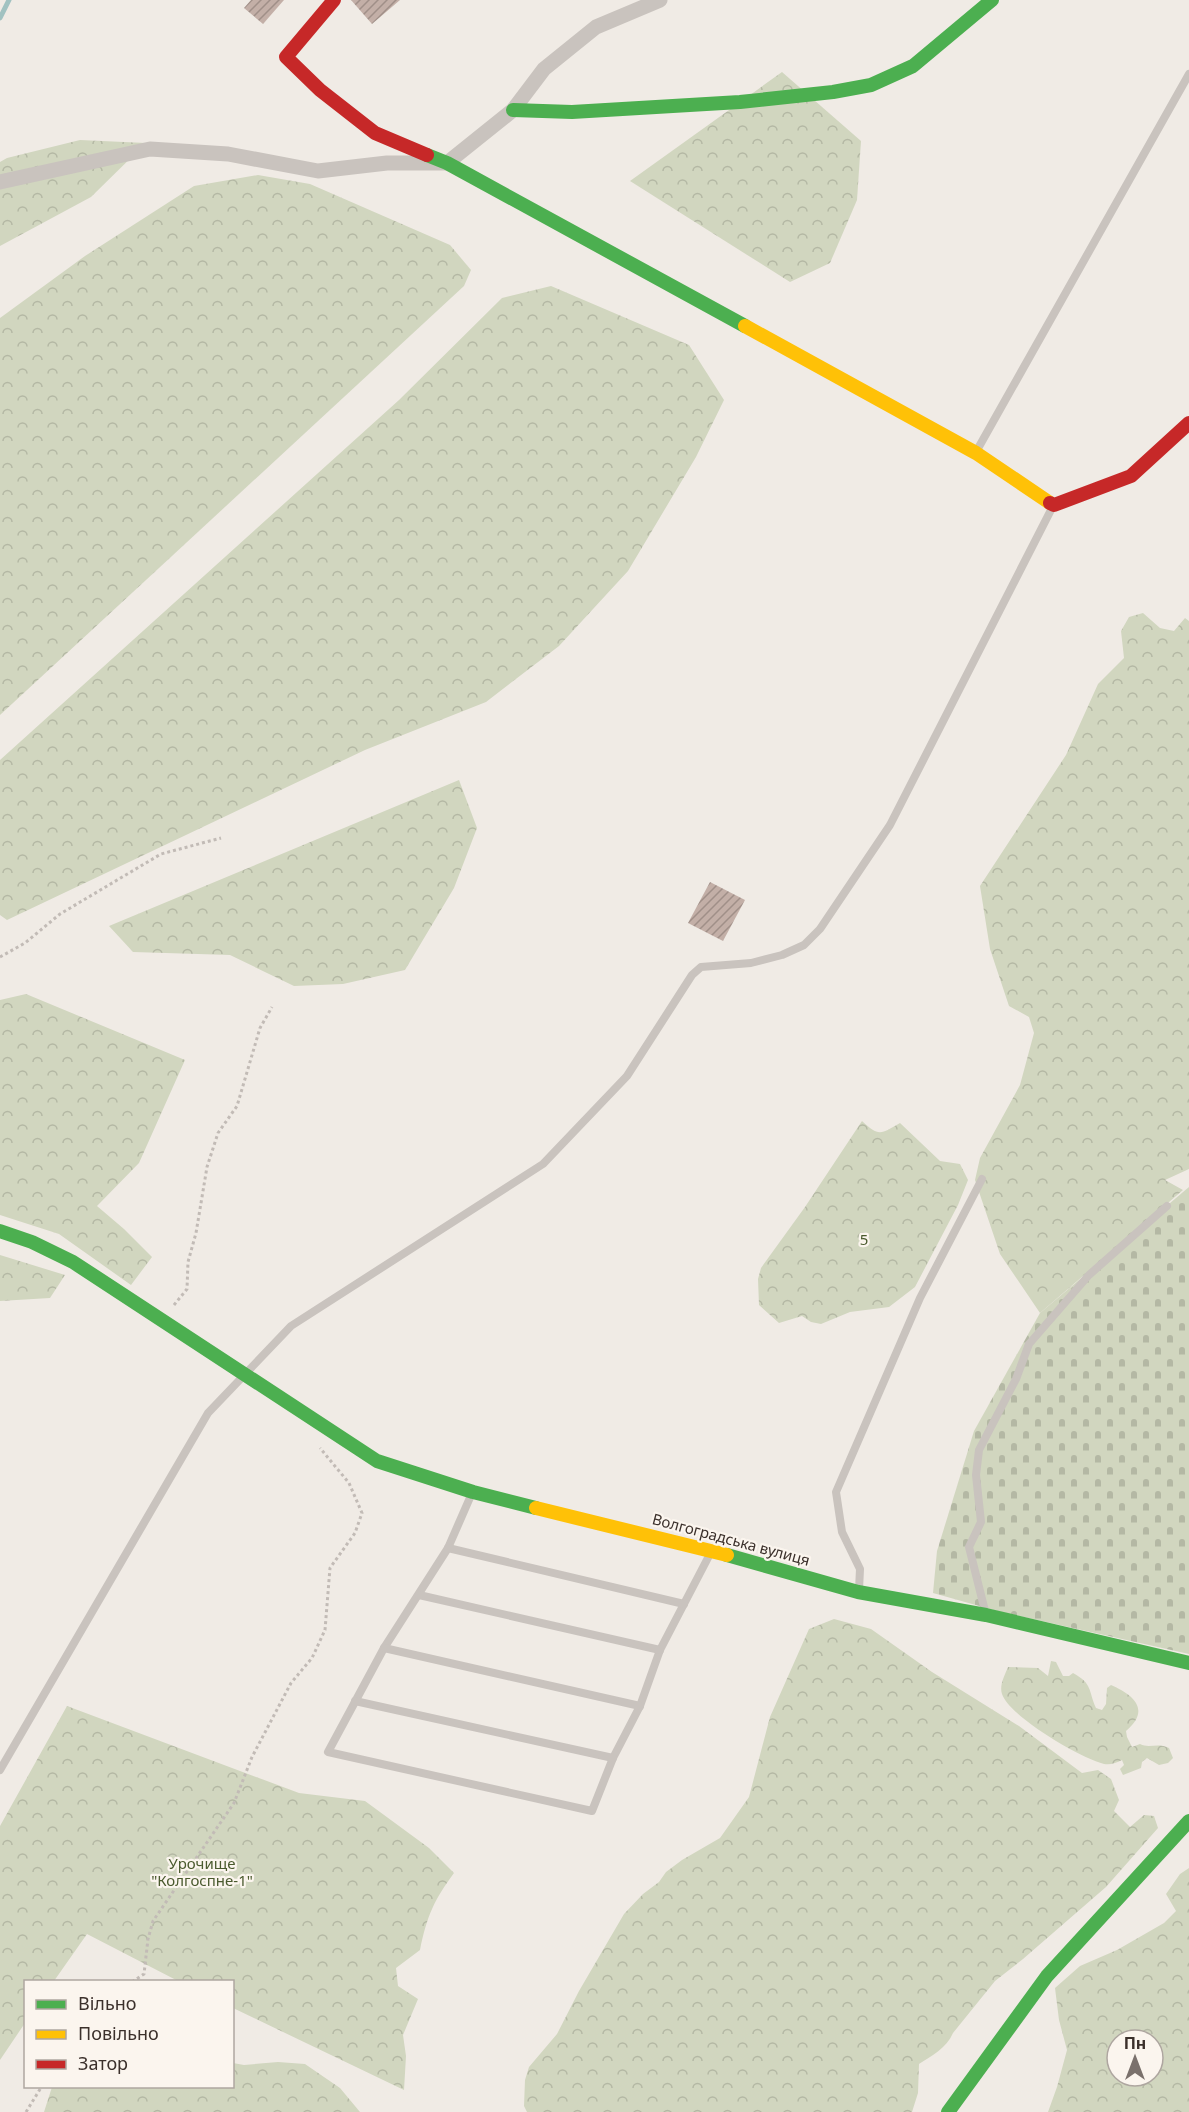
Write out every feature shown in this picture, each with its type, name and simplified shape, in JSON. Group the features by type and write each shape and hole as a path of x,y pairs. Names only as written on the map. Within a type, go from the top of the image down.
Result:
{"street":[{"path":"334,0 286,57 320,90 375,134 447,162 976,453 1054,505 1131,476 1189,423"},
{"path":"0,182 150,149 228,154 318,171 387,162 447,162 513,110 544,69 596,27 660,0"},
{"path":"513,110 572,112 740,102 834,92 871,85 913,66 992,0"},
{"name":"Волгоградська вулиця","path":"0,1231 32,1242 73,1262 377,1461 473,1492 712,1551 858,1592 986,1615 1186,1659"},
{"path":"948,2112 1047,1976 1189,1821"}],"lane":[{"path":"976,453 1189,74"},
{"path":"0,1770 208,1413 291,1326 543,1164 627,1076 692,975 701,967 751,963 782,955 804,945 820,929 890,825 1054,505"},
{"path":"858,1592 860,1569 842,1532 836,1492 920,1298 982,1179"},
{"path":"986,1615 969,1547 981,1522 976,1475 979,1450 1017,1379 1029,1344 1089,1275 1167,1206"},
{"path":"473,1492 448,1548 384,1648 328,1752 592,1811 613,1758 640,1706 660,1650 712,1551"},
{"path":"448,1548 684,1604"},
{"path":"419,1595 660,1650"},
{"path":"384,1648 640,1706"},
{"path":"355,1701 613,1758"}],"path":[{"path":"0,957 25,943 60,914 161,854 221,838"},
{"path":"158,1317 172,1308 186,1289 188,1262 196,1233 207,1167 218,1133 237,1106 261,1028 272,1007"},
{"path":"135,1980 144,1974 148,1939 153,1921 234,1803 252,1757 291,1683 312,1658 326,1630 330,1568 355,1533 362,1513 349,1483 318,1445"},
{"path":"26,2112 41,2088"}],"green space":[{"path":"782,72 861,141 857,200 830,263 790,282 630,181"},
{"path":"80,140 146,143 91,197 0,246 0,162 7,158"},
{"path":"258,175 310,184 450,245 471,270 464,286 0,715 0,318 85,256 194,186"},
{"path":"551,286 689,345 724,400 696,457 628,571 559,646 486,702 365,750 7,920 0,915 0,760 399,400 502,298"},
{"path":"1143,613 1160,628 1174,631 1185,618 1189,621 1189,1169 1165,1180 1183,1190 1040,1313 1000,1254 975,1180 980,1158 1020,1085 1034,1033 1029,1017 1009,1006 990,949 980,886 1066,755 1098,684 1124,658 1121,631 1129,617"},
{"path":"459,780 477,828 454,888 405,970 343,984 294,986 230,955 133,952 109,926"},
{"path":"26,994 185,1060 139,1163 97,1206 152,1257 131,1285 59,1234 0,1215 0,1000"},
{"name":"5","path":"862,1121 876,1132 888,1130 900,1123 940,1161 960,1164 968,1180 958,1205 915,1287 889,1307 850,1312 821,1324 811,1322 802,1316 779,1323 759,1305 758,1279 761,1268"},
{"path":"1189,1187 1189,1654 997,1611 933,1593 937,1551 974,1431 1040,1313"},
{"path":"0,1255 65,1275 50,1298 0,1301"},
{"path":"834,1619 871,1629 932,1672 1019,1726 1082,1773 1098,1770 1111,1779 1119,1800 1114,1811 1130,1827 1144,1815 1154,1816 1158,1828 1106,1887 995,1981 947,2043 919,2064 918,2093 912,2112 527,2112 524,2106 525,2080 529,2067 557,2034 624,1914 643,1894 659,1882 666,1872 720,1838 749,1797 770,1717 809,1629"},
{"path":"1051,1661 1056,1662 1063,1676 1073,1673 1087,1684 1096,1708 1102,1710 1106,1704 1107,1688 1111,1685 1127,1693 1138,1710 1133,1723 1126,1731 1132,1747 1140,1744 1165,1746 1169,1748 1173,1758 1168,1763 1159,1765 1147,1758 1142,1762 1141,1768 1123,1775 1120,1769 1124,1765 1122,1760 1104,1764 1093,1760 1031,1725 1018,1714 1002,1694 1003,1680 1008,1667 1038,1668 1048,1676"},
{"name":"Урочище \"Колгоспне-1\"","path":"67,1706 299,1793 365,1801 429,1848 454,1873 432,1909 420,1950 396,1968 398,1986 418,1999 403,2035 406,2056 404,2090 234,2008 234,1980 176,1980 87,1934 55,1980 24,1980 24,2024 0,2060 0,1826"},
{"path":"1189,1868 1189,2112 1048,2112 1067,2050 1059,2020 1055,1988 1080,1966 1117,1950 1164,1923 1176,1911 1166,1894 1180,1874"},
{"path":"278,2062 305,2064 340,2088 360,2112 44,2112 52,2088 234,2088 234,2063 244,2065"}],"building":[{"path":"251,0 284,0 263,24 244,8"},
{"path":"351,0 400,0 372,24"},
{"path":"710,882 745,900 723,941 688,923"}],"waterway":[{"path":"0,18 9,0"}],"traffic: fast":[{"path":"513,110 572,112 740,102 833,92 871,85 913,66 992,0"},
{"path":"427,155 447,163 745,326"},
{"path":"0,1231 32,1242 73,1262 377,1461 473,1492 536,1508"},
{"path":"727,1555 858,1592 986,1615 1189,1663"},
{"path":"948,2112 1047,1976 1189,1821"}],"traffic: slow":[{"path":"745,326 976,453 1050,503"},
{"path":"536,1508 727,1555"}],"traffic: jam":[{"path":"334,0 286,57 320,90 375,133 427,155"},
{"path":"1050,503 1054,505 1131,476 1189,423"}]}
